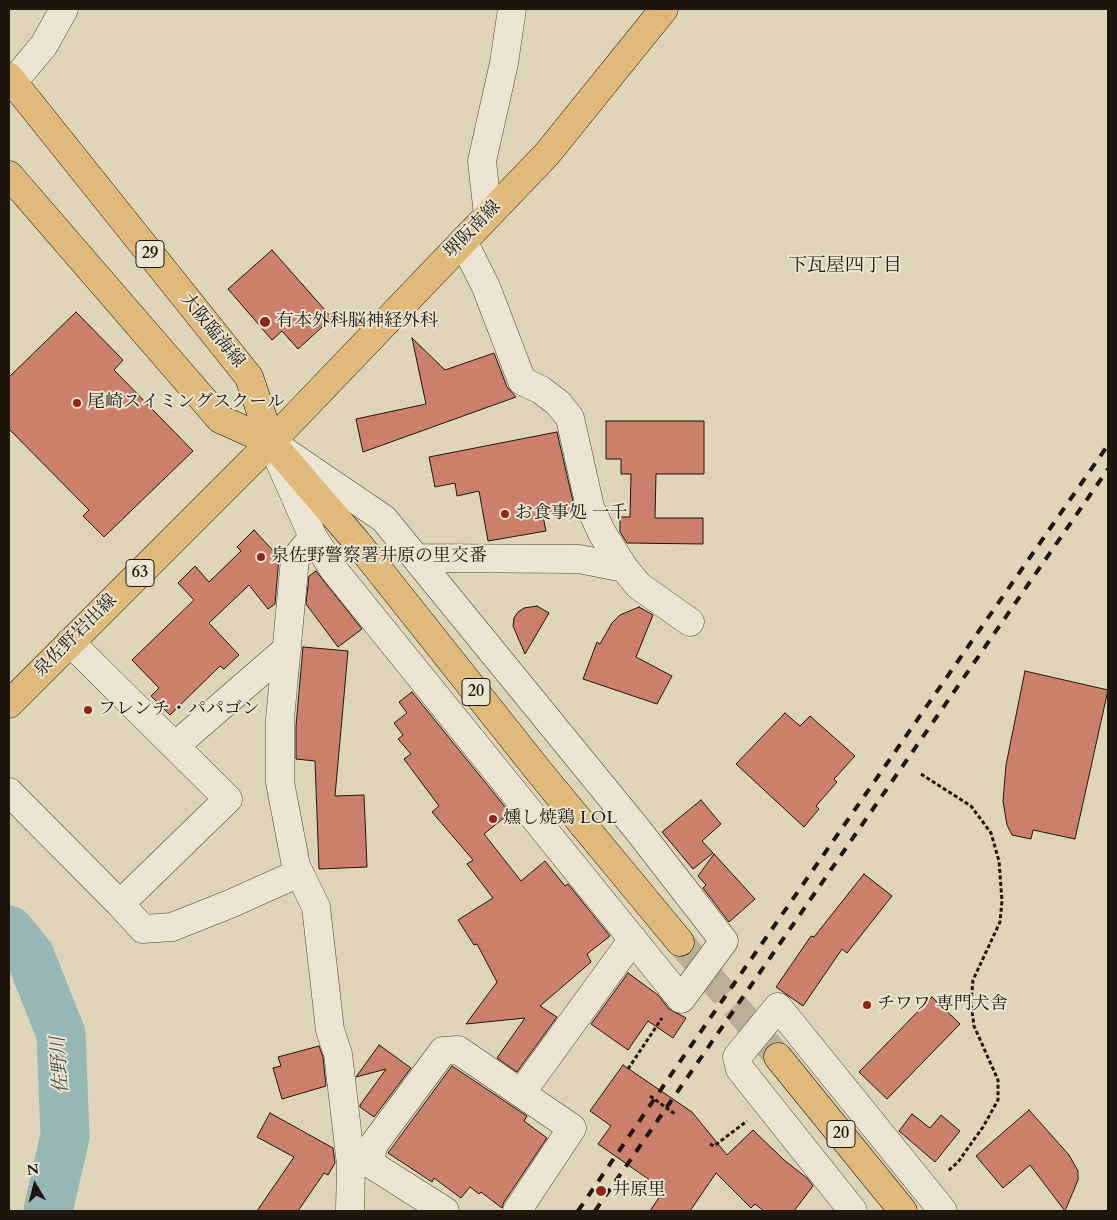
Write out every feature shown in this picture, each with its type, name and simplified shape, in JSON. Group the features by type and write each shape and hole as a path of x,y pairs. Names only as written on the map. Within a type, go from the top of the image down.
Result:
{"main road":[{"name":"堺阪南線","path":"271,442 546,154 664,9"},
{"name":"大阪臨海線","path":"10,82 249,378 271,442"},
{"path":"9,174 220,418 271,442"},
{"name":"泉佐野岩出線","path":"9,704 271,442"},
{"name":"20","path":"271,442 356,541 541,774 680,942"},
{"name":"20","path":"778,1056 903,1211"}],"street":[{"path":"10,82 44,45 64,9"},
{"path":"488,215 482,161 504,63 512,9"},
{"path":"463,240 486,287 522,382 541,390 558,403 570,418 590,507 602,533 624,568 639,586 690,622"},
{"path":"271,442 384,520 637,829 724,941 681,999 334,570 313,537 271,442"},
{"path":"313,537 295,559 280,718 280,782 296,866 316,907 330,1030 338,1054 360,1164 445,1211"},
{"path":"416,558 580,559 624,568"},
{"path":"70,642 228,799 120,904"},
{"path":"175,746 286,649"},
{"path":"9,792 143,929 172,927 230,904 299,873"},
{"path":"521,1093 632,938"},
{"path":"853,1211 740,1069 737,1057 778,1007 935,1201"},
{"path":"350,1211 360,1164 443,1051 458,1050 572,1128 517,1211"}],"path":[{"path":"921,774 971,806 991,833 999,861 1002,900 1000,922 974,980 971,1003 974,1026 998,1080 998,1100 983,1127 958,1162 935,1201"},
{"path":"628,1068 678,995"},
{"path":"650,1096 675,1114"},
{"path":"710,1144 714,1146 767,1104"}],"building":[{"path":"272,250 332,318 298,349 282,331 272,340 228,289"},
{"name":"尾崎スイミングスクール","path":"76,312 123,360 114,370 193,451 104,537 83,516 89,510 9,429 9,377"},
{"path":"412,338 445,370 494,353 507,387 516,397 363,452 356,419 426,404"},
{"path":"606,421 704,421 704,474 656,474 655,518 703,518 703,544 627,543 620,532 620,517 630,517 631,474 621,474 621,459 606,459"},
{"path":"557,432 575,510 543,516 546,531 488,541 479,491 457,496 455,483 435,487 429,457"},
{"path":"254,530 279,557 275,604 268,609 249,585 209,623 239,655 224,669 220,666 170,715 151,696 159,688 132,660 194,600 178,583 195,566 209,582 241,551 237,547"},
{"path":"316,571 362,629 338,647 306,604 309,576"},
{"path":"537,606 549,613 525,654 513,626 514,618 524,608"},
{"path":"639,607 653,615 636,657 672,676 657,704 583,679 597,642 600,644 612,623 620,615"},
{"path":"303,647 348,651 335,796 364,795 367,867 319,869 315,761 296,759 296,726"},
{"path":"1025,671 1108,690 1075,839 1033,830 1031,839 1012,835 1007,825 1003,801 1006,765"},
{"path":"412,692 510,813 484,834 521,881 545,861 565,886 568,884 610,936 587,954 591,962 540,1006 557,1017 517,1072 497,1058 525,1018 466,1024 497,982 477,944 474,945 458,920 493,898 467,864 473,860 432,812 439,806 404,759 411,754 398,739 403,735 394,723 407,713 399,702"},
{"path":"785,713 800,726 810,716 855,756 834,779 837,782 816,806 819,809 804,827 736,764"},
{"path":"701,800 721,824 702,841 713,853 693,869 662,832"},
{"path":"714,854 755,899 729,922 703,888 706,885 698,876"},
{"path":"864,874 892,896 847,953 842,949 803,1006 776,987 811,936 814,937"},
{"path":"628,973 658,995 669,1009 686,1018 673,1038 648,1021 628,1050 591,1024"},
{"path":"932,997 960,1024 887,1099 859,1072"},
{"path":"379,1045 411,1068 374,1117 360,1107 360,1105 386,1069 356,1077"},
{"path":"319,1046 323,1057 326,1086 282,1099 273,1068 281,1066 278,1057"},
{"path":"623,1065 692,1112 727,1155 753,1130 784,1160 807,1178 813,1186 794,1211 764,1211 755,1204 751,1208 716,1173 690,1211 650,1211 664,1190 598,1144 611,1126 590,1111"},
{"path":"452,1066 527,1116 524,1121 547,1138 504,1202 502,1208 481,1192 479,1194 470,1187 461,1198 434,1178 432,1182 388,1153"},
{"path":"1029,1110 1069,1155 1078,1171 1078,1180 1065,1211 1030,1165 1003,1188 976,1156"},
{"path":"270,1113 333,1148 335,1163 328,1175 324,1173 298,1211 257,1211 294,1157 257,1137"},
{"path":"912,1114 930,1128 941,1115 960,1131 935,1162 899,1131"}],"waterway":[{"name":"佐野川","path":"9,930 30,956 61,1034 65,1136 48,1211"}],"tunnel":[{"path":"680,942 778,1057"}],"railway":[{"path":"578,1211 1108,445"},
{"path":"595,1211 1108,469"}],"place":[{"name":"有本外科脳神経外科","path":"265,322"},
{"name":"尾崎スイミングスクール","path":"77,403"},
{"name":"お食事処 一千","path":"505,514"},
{"name":"泉佐野警察署井原の里交番","path":"261,557"},
{"name":"フレンチ・パパゴン","path":"88,710"},
{"name":"燻し焼鶏 LOL","path":"493,819"},
{"name":"チワワ 専門犬舎","path":"867,1005"},
{"name":"井原里","path":"601,1191"}],"district":[{"name":"下瓦屋四丁目","path":"845,267"}]}
